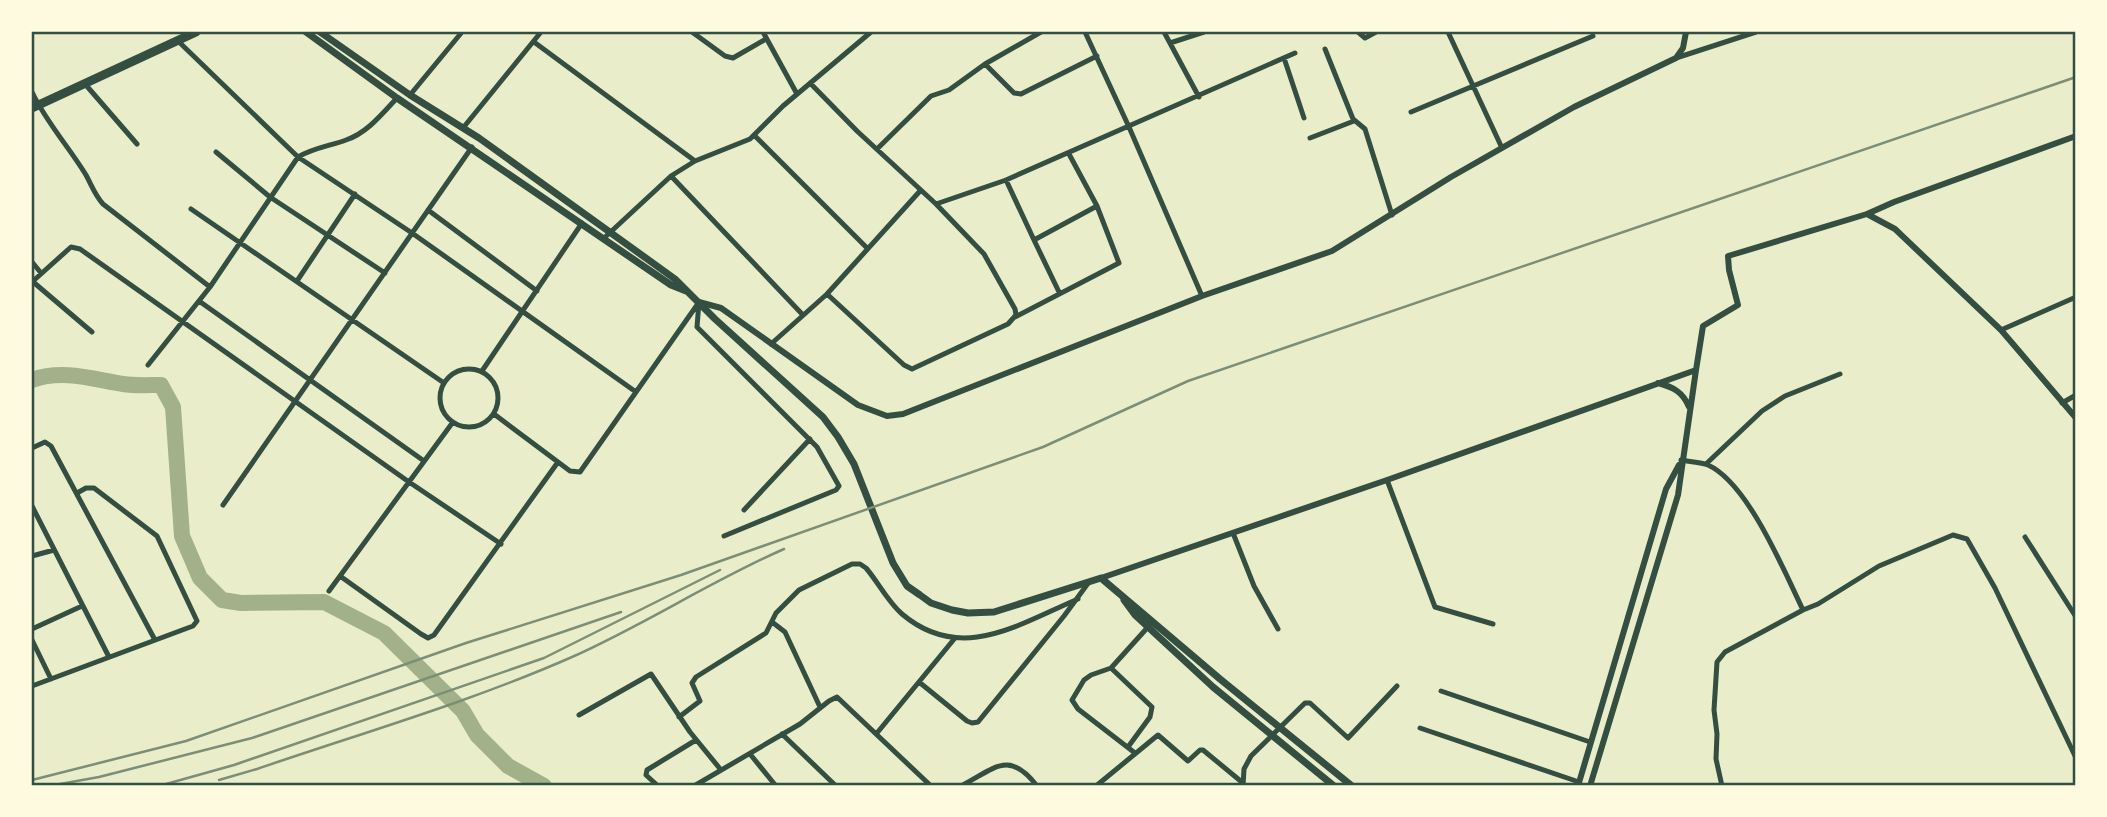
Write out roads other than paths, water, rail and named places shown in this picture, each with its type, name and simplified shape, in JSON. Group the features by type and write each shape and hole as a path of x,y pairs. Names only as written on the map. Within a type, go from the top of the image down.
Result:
{"highway":[{"path":"35,106 195,32"}],"main road":[{"path":"306,32 397,98 603,239 671,285 686,291"},
{"path":"320,32 410,95 463,128 675,279 800,396 832,428 854,464 893,563 907,586 942,608 981,613 1008,608 1101,578 1352,786"},
{"path":"1122,597 1148,627 1213,687 1334,786"}],"street":[{"path":"410,95 461,32"},
{"path":"463,128 541,32"},
{"path":"692,32 725,56 733,58 766,39"},
{"path":"763,32 797,94"},
{"path":"603,239 671,176 754,135 797,94 872,32"},
{"path":"877,149 931,96 949,90 985,64 1041,32"},
{"path":"1085,32 1202,296"},
{"path":"1164,32 1199,97"},
{"path":"1170,43 1204,32"},
{"path":"1358,32 1364,38 1376,32"},
{"path":"1448,32 1502,148"},
{"path":"1676,58 1683,48 1686,32"},
{"path":"699,302 721,308 858,405 894,416 1202,296 1332,251 1502,148 1621,83 1676,58 1756,32"},
{"path":"1411,112 1594,36"},
{"path":"177,40 298,157 412,233 636,392"},
{"path":"534,42 695,162"},
{"path":"1325,49 1354,121 1365,130 1392,215"},
{"path":"936,204 1006,180 1069,154 1295,53"},
{"path":"985,64 1017,94 1097,57"},
{"path":"1284,58 1304,118"},
{"path":"810,83 984,254 1015,309 1015,317"},
{"path":"85,84 136,144"},
{"path":"32,92 35,106 103,204 210,287"},
{"path":"148,365 210,287 298,157 308,151 354,137 370,126 397,98"},
{"path":"1310,138 1354,121"},
{"path":"754,135 867,248"},
{"path":"1590,786 1678,495 1681,460 1703,326 1736,307 1739,302 1729,270 1728,256 1867,214 1906,197 2076,136"},
{"path":"223,505 472,147"},
{"path":"216,152 270,197 384,272"},
{"path":"827,294 904,365 912,369 1008,324 1015,317 1059,292 1119,263 1097,206 1069,154"},
{"path":"671,176 802,314"},
{"path":"1006,180 1059,292"},
{"path":"771,344 827,294 920,191"},
{"path":"297,281 355,194"},
{"path":"1034,240 1097,206"},
{"path":"191,209 444,383"},
{"path":"428,210 537,291"},
{"path":"1867,214 1895,229 2001,330 2076,418"},
{"path":"482,371 582,223"},
{"path":"92,332 32,282 64,252 76,246 501,544"},
{"path":"32,262 41,274"},
{"path":"2001,330 2076,297"},
{"path":"199,301 424,461"},
{"path":"494,414 570,471 580,472 699,302"},
{"path":"699,302 697,327 810,439 838,481 836,490 724,537"},
{"path":"464,369 482,371 490,377 499,395 494,414 479,425 470,427 453,422 442,409 440,400 444,383 464,369"},
{"path":"1101,578 1696,370"},
{"path":"1706,464 1762,411 1785,396 1840,374"},
{"path":"1658,383 1678,391 1690,408"},
{"path":"2062,403 2076,396"},
{"path":"328,591 453,422"},
{"path":"744,510 810,439"},
{"path":"32,448 48,443 155,640"},
{"path":"1681,460 1706,464 1726,476 1771,545 1803,610"},
{"path":"1420,728 1579,784 1666,489 1681,460"},
{"path":"340,576 428,638 439,630 558,461"},
{"path":"1387,480 1435,607 1493,624"},
{"path":"32,686 193,626 197,621 162,542 151,530 94,488 77,492"},
{"path":"32,506 109,657"},
{"path":"1233,533 1254,586 1278,629"},
{"path":"1722,786 1716,759 1714,710 1718,658 1818,604 1879,566 1953,536 1967,539 1995,588 2076,758"},
{"path":"2025,537 2076,617"},
{"path":"32,556 54,550"},
{"path":"679,717 700,701 692,680 766,633 783,604 799,590 852,564 860,564 870,573 900,613 927,629 967,640 993,635 1078,599"},
{"path":"919,682 967,721 978,722 1089,582"},
{"path":"32,629 82,606"},
{"path":"772,622 785,632 820,707"},
{"path":"1135,753 1078,709 1072,700 1084,680 1111,668 1148,627"},
{"path":"877,733 955,638"},
{"path":"32,640 51,678"},
{"path":"1111,668 1152,707 1150,717 1128,747"},
{"path":"579,715 650,674 696,740 721,769"},
{"path":"1243,784 1246,763 1308,702 1349,738 1397,686"},
{"path":"1441,691 1590,742"},
{"path":"694,785 800,724 837,697 931,786"},
{"path":"782,734 836,786"},
{"path":"1096,786 1158,735 1188,761 1199,750 1203,750 1243,784"},
{"path":"658,786 647,776 647,770 696,740"},
{"path":"750,754 776,786"},
{"path":"961,786 971,783 984,772 1006,764 1020,768 1037,786"}],"waterway":[{"path":"32,380 66,375 128,385 161,385 173,407 182,536 200,578 222,600 241,603 324,602 384,633 463,711 477,735 508,766 544,786"}],"railway":[{"path":"32,780 186,741 466,643 681,575 1043,447 1188,381 2076,77"},
{"path":"219,780 416,716 533,673 599,644 784,549"},
{"path":"159,786 234,765 544,658 720,570"},
{"path":"49,786 99,777 252,738 621,612"}]}
